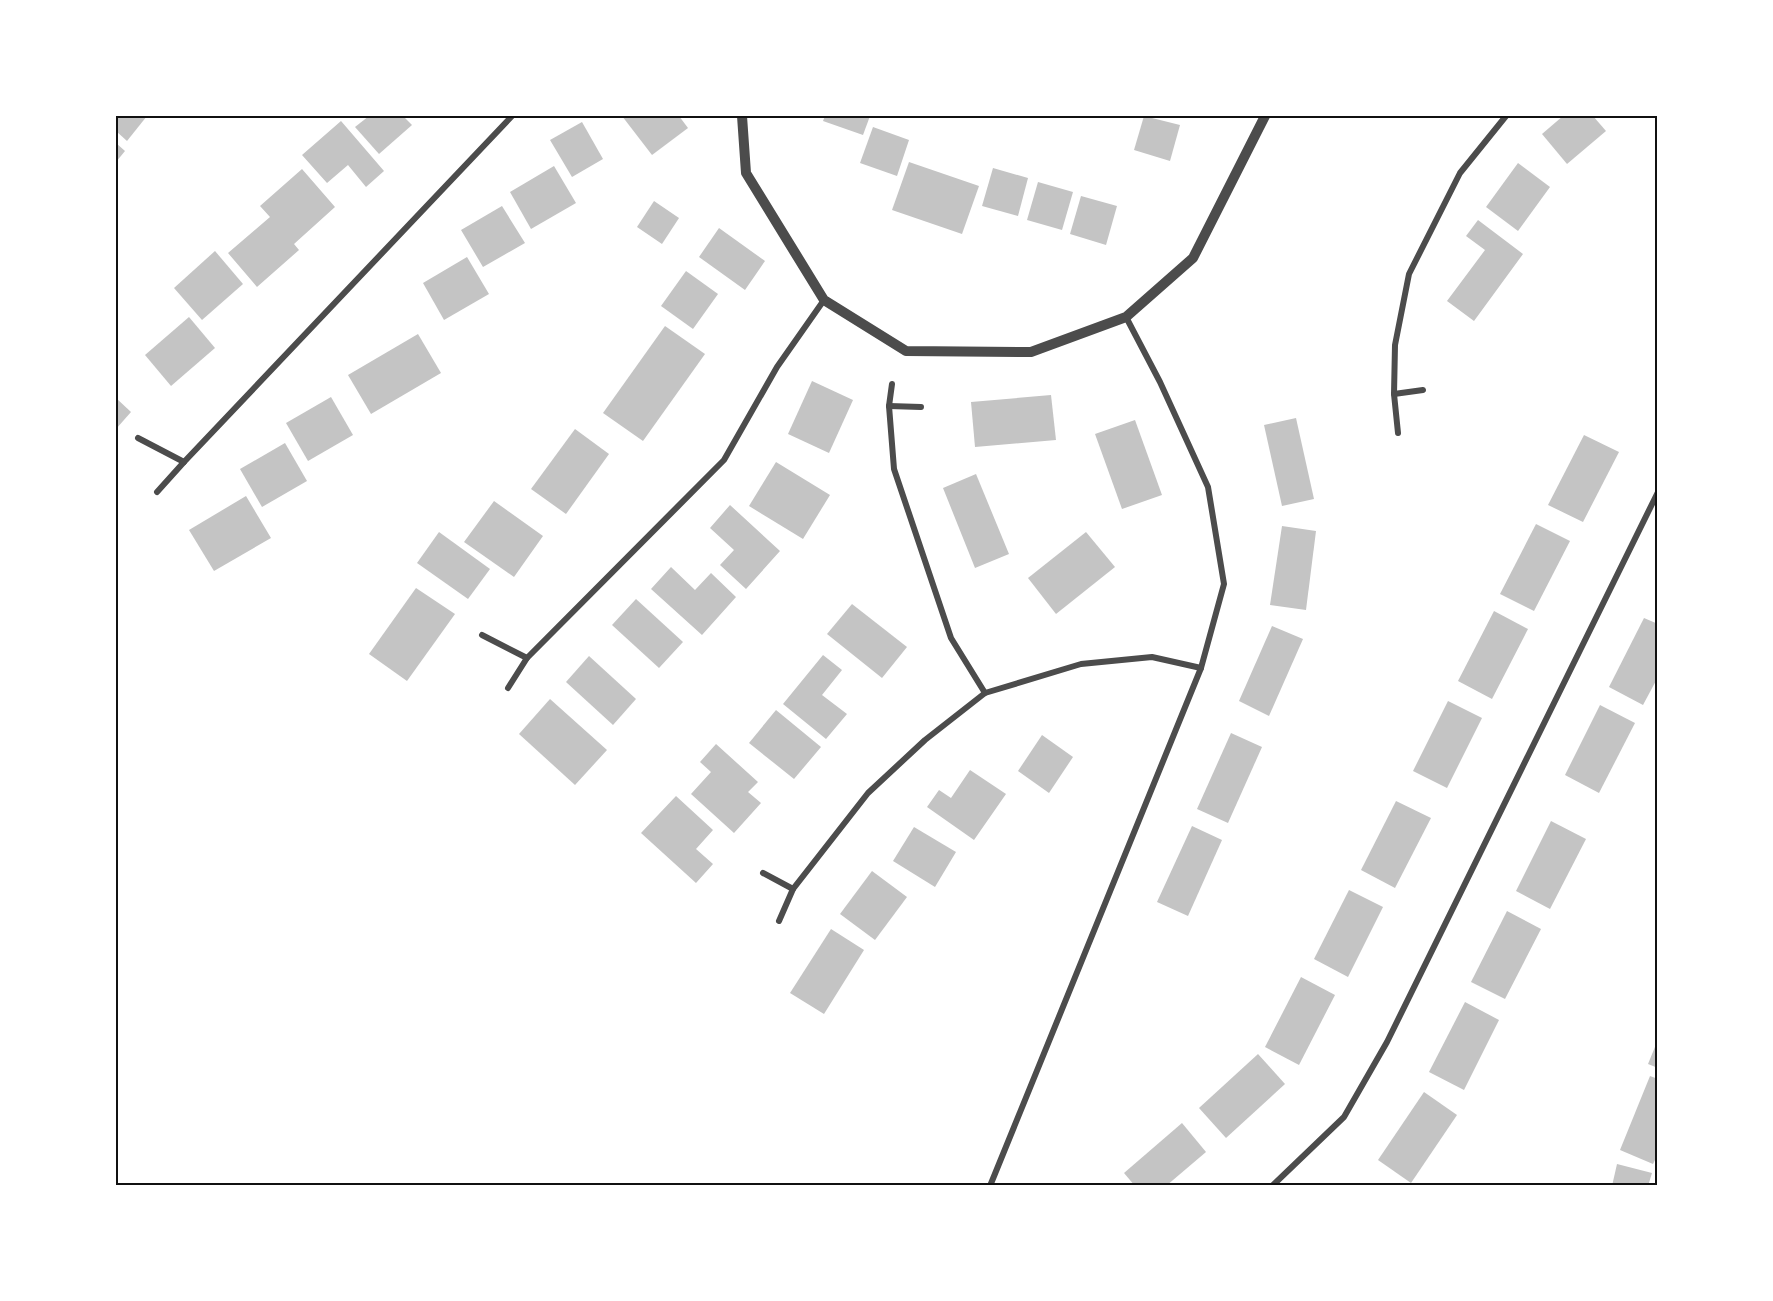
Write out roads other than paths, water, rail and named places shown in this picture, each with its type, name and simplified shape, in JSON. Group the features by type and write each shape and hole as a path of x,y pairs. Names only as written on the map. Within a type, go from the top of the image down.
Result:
{"street":[{"path":"157,492 512,116"},
{"path":"742,116 747,173 824,300 906,351 1031,352 1126,316 1193,258 1265,116"},
{"path":"1398,433 1394,394 1395,345 1409,274 1460,172 1506,116"},
{"path":"508,688 528,658 724,460 777,367 824,300"},
{"path":"990,1185 1201,668 1224,584 1208,487 1160,382 1126,316"},
{"path":"892,384 889,406 894,469 951,638 985,693"},
{"path":"1394,394 1423,390"},
{"path":"889,406 921,407"},
{"path":"138,438 184,462"},
{"path":"1272,1185 1344,1117 1381,1052 1658,492"},
{"path":"482,635 528,658"},
{"path":"779,921 793,889 868,793 925,740 985,693 1081,664 1152,657 1201,668"},
{"path":"763,873 793,889"}]}
